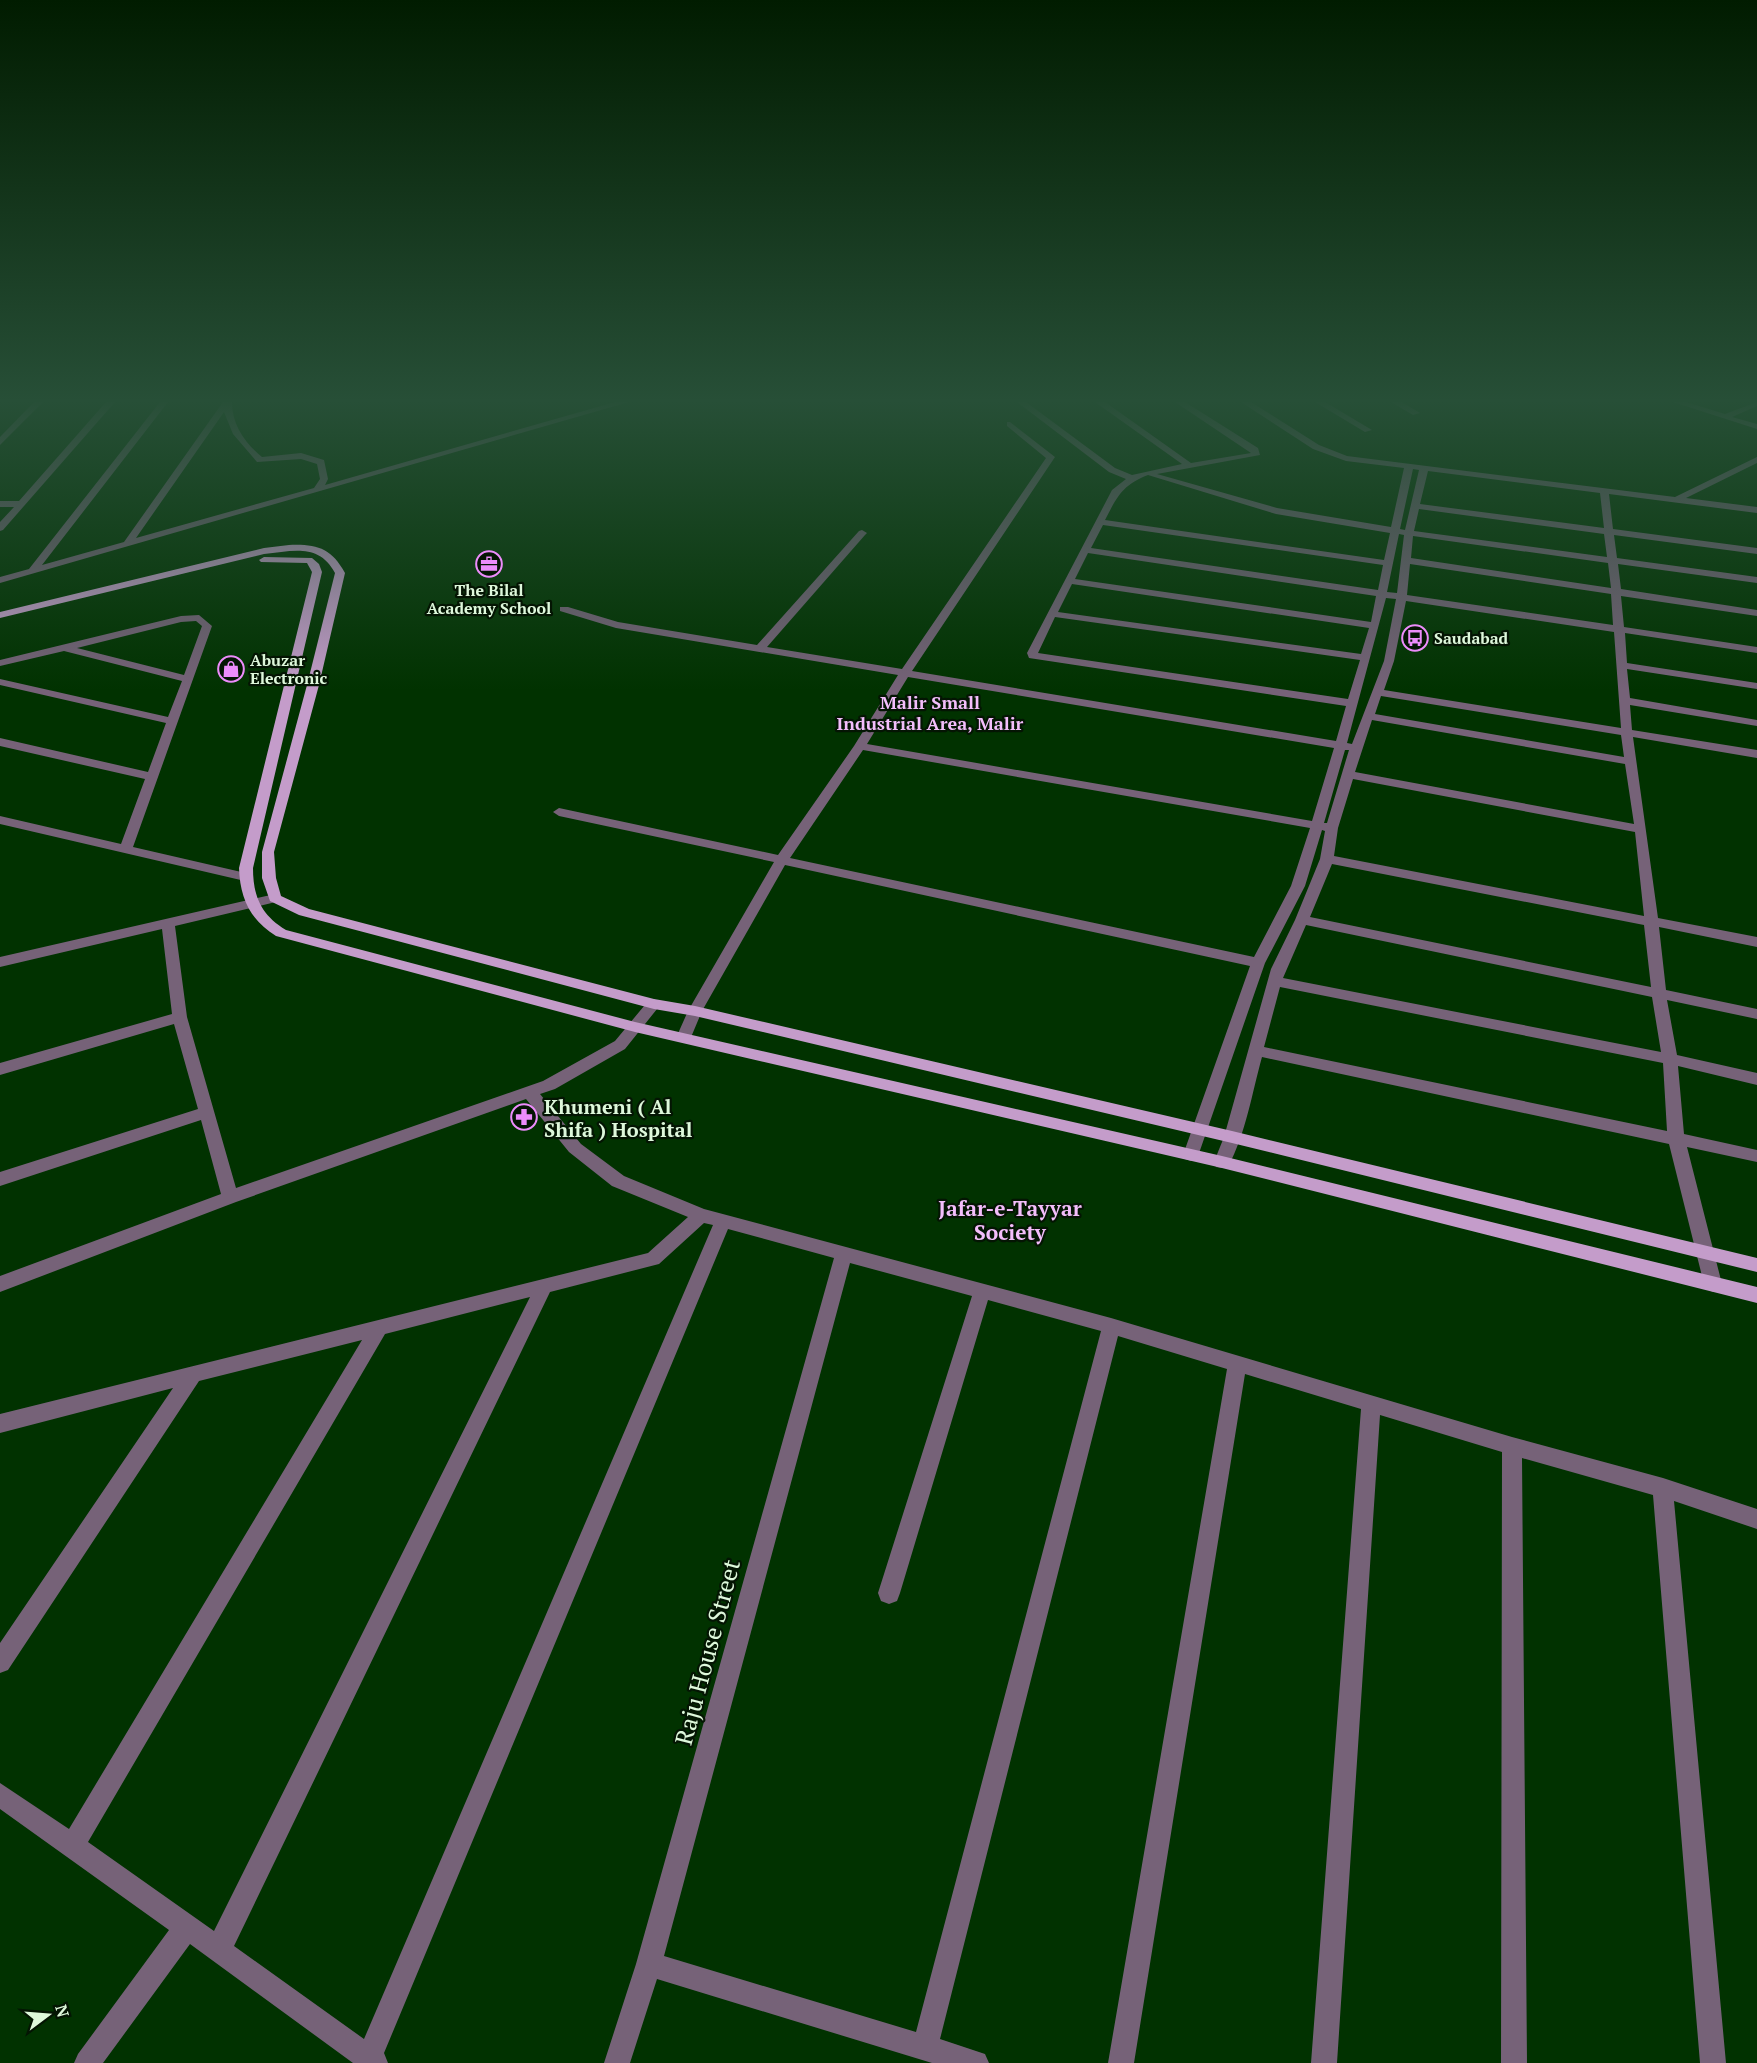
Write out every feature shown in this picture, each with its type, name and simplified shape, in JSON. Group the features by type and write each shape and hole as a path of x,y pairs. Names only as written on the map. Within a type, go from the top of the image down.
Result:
{"main road":[{"path":"0,615 264,551 290,548 315,550 331,557 340,573 313,685 267,852 269,878 275,898 304,912 654,1004 696,1011 1199,1129 1757,1265"},
{"path":"216,563 300,559 314,564 317,572 246,868 250,903 258,917 281,933 635,1027 1222,1162 1757,1295"}],"street":[{"path":"0,528 26,498"},
{"path":"32,571 89,498"},
{"path":"128,543 159,498"},
{"path":"0,580 285,498"},
{"path":"684,1038 696,1011 781,861 1024,498"},
{"path":"1112,498 1032,653 1033,656 1352,703"},
{"path":"1232,498 1276,511 1409,533 1757,580"},
{"path":"1191,1155 1258,963 1298,886 1375,626 1402,498"},
{"path":"1222,1162 1232,1137 1254,1050 1275,981 1327,859 1332,828 1356,748 1389,661 1401,599 1409,533 1418,498"},
{"path":"1605,498 1616,591 1627,734 1641,829 1659,995 1670,1059 1676,1138 1713,1284"},
{"path":"1662,498 1757,510"},
{"path":"0,504 21,504"},
{"path":"1416,506 1757,551"},
{"path":"1101,522 1388,562"},
{"path":"759,649 862,533"},
{"path":"1087,550 1401,599 1757,650"},
{"path":"1406,560 1757,613"},
{"path":"1071,581 1375,626"},
{"path":"564,609 616,625 1356,748"},
{"path":"1053,614 1366,658"},
{"path":"0,663 181,619 199,618 207,626 126,849"},
{"path":"64,648 188,679"},
{"path":"1622,665 1757,686"},
{"path":"0,682 172,721"},
{"path":"1377,692 1757,754"},
{"path":"1625,701 1757,723"},
{"path":"1367,716 1632,762"},
{"path":"0,742 152,777"},
{"path":"860,746 1332,828"},
{"path":"1348,775 1641,829"},
{"path":"559,812 1258,963"},
{"path":"0,820 246,877"},
{"path":"1327,859 1757,942"},
{"path":"0,962 275,898"},
{"path":"1302,920 1757,1014"},
{"path":"168,922 180,1017 230,1197"},
{"path":"1275,981 1670,1059 1757,1079"},
{"path":"0,1284 230,1197 549,1085 620,1045 654,1004"},
{"path":"0,1069 180,1017"},
{"path":"1238,1020 1262,1025"},
{"path":"1254,1050 1757,1156"},
{"path":"529,1092 575,1148 618,1181 700,1215 1111,1326 1512,1446 1663,1488 1757,1519"},
{"path":"0,1179 207,1113"},
{"path":"0,1424 653,1259 700,1215"},
{"path":"0,1796 188,1926 372,2061 723,1221"},
{"name":"Raju House Street","path":"617,2063 649,1964 844,1254"},
{"path":"219,1949 544,1287"},
{"path":"889,1593 982,1291"},
{"path":"925,2047 1111,1326"},
{"path":"72,1846 379,1328"},
{"path":"1121,2063 1237,1363"},
{"path":"0,1662 192,1375"},
{"path":"1324,2063 1371,1403"},
{"path":"1512,1446 1515,2063"},
{"path":"1663,1488 1713,2063"},
{"path":"87,2063 188,1926"},
{"path":"649,1964 925,2047 961,2061"}],"place":[{"name":"The Bilal Academy School","path":"489,564"},
{"name":"Saudabad","path":"1415,638"},
{"name":"Abuzar Electronic","path":"231,669"},
{"name":"Khumeni ( Al Shifa ) Hospital","path":"524,1117"}],"district":[{"name":"Malir Small Industrial Area, Malir","path":"930,712"},
{"name":"Jafar-e-Tayyar Society","path":"1010,1220"}]}
